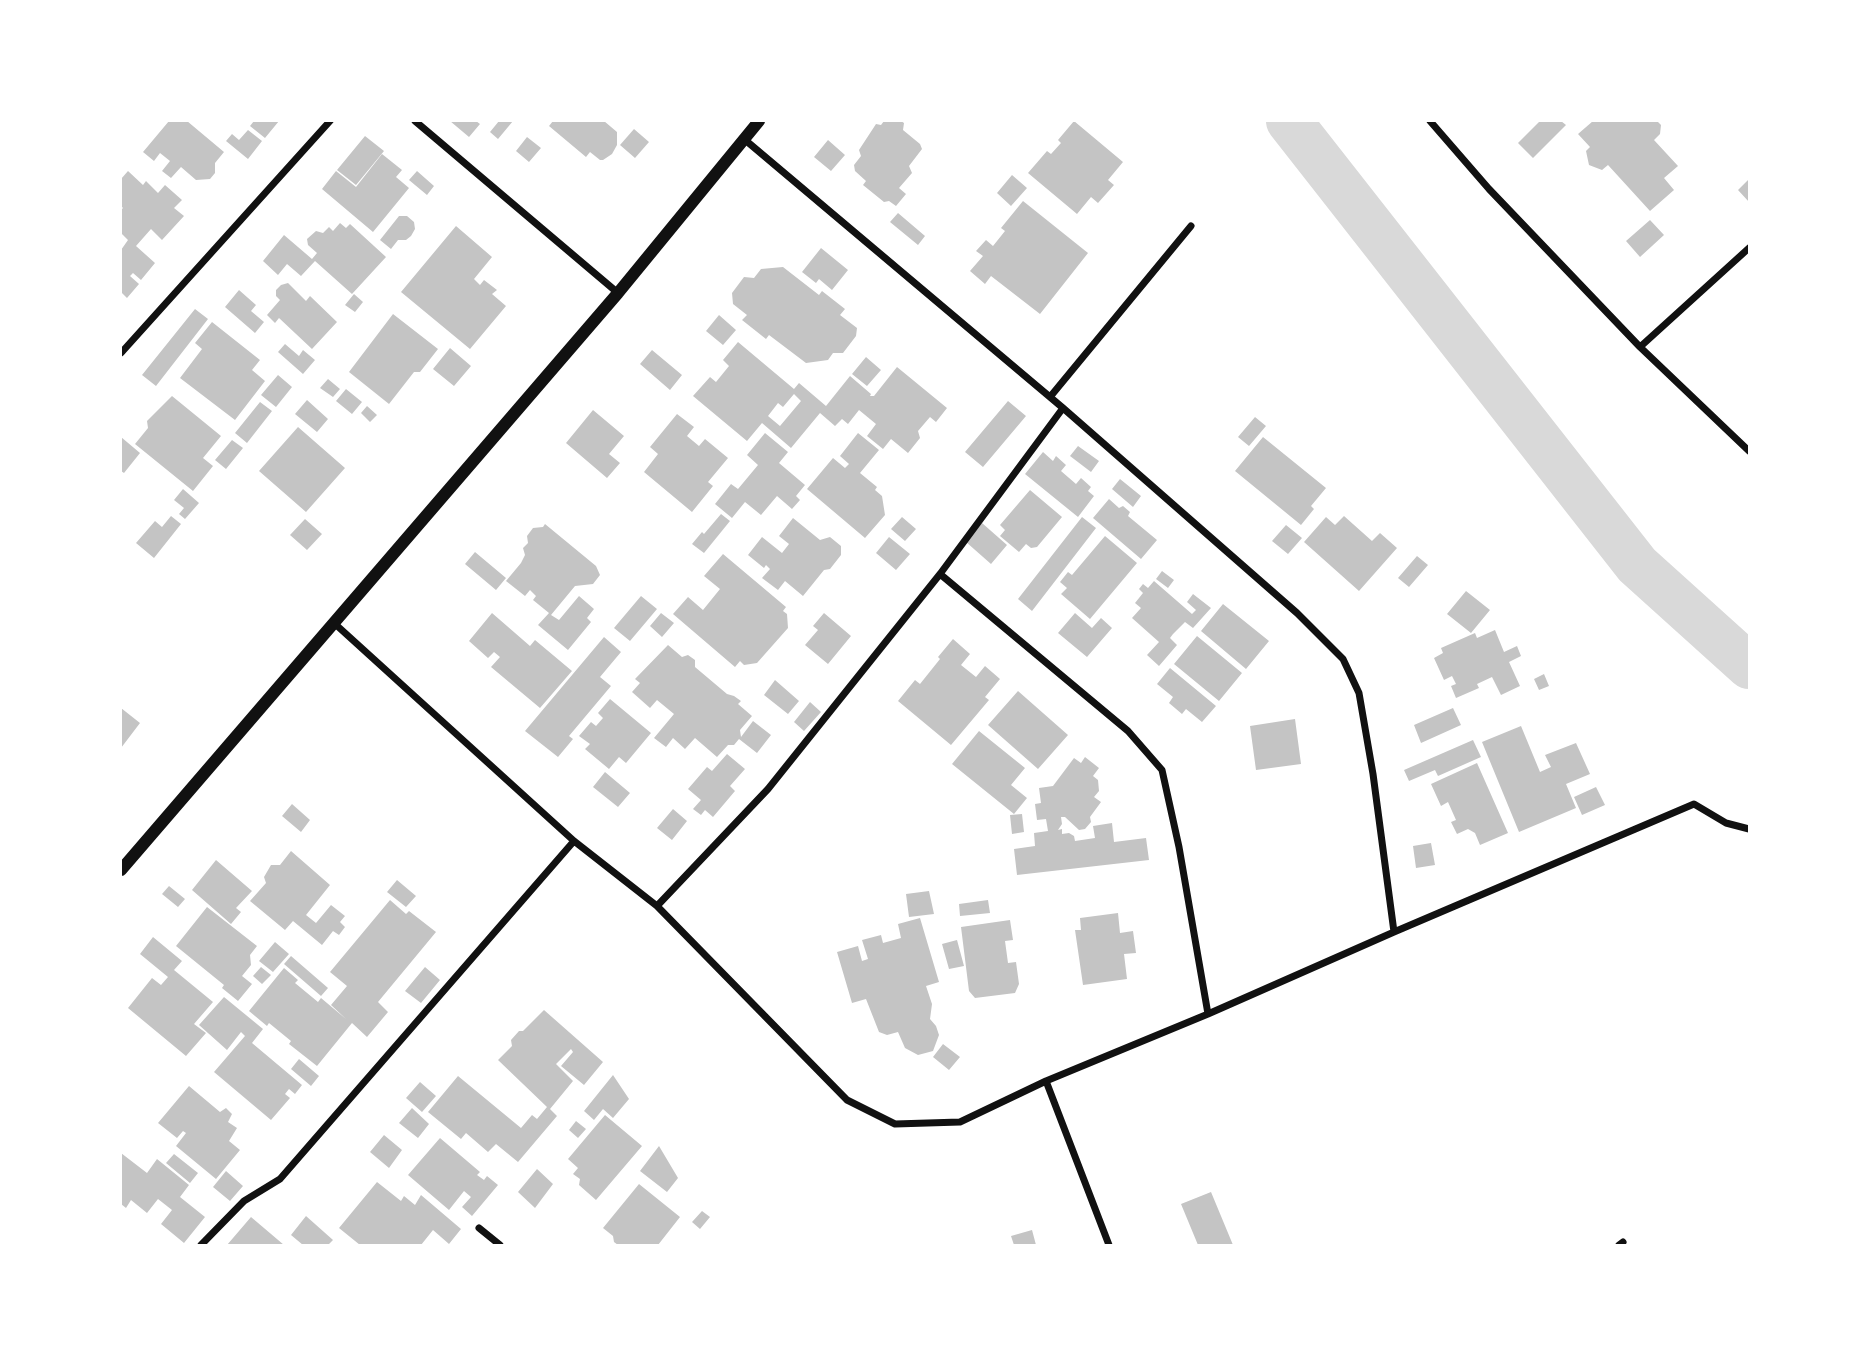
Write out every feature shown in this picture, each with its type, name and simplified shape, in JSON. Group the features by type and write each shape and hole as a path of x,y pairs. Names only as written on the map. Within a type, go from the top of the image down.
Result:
{"street":[{"path":"121,353 330,121"},
{"path":"415,121 618,293"},
{"path":"121,870 618,293 759,121"},
{"path":"1430,121 1489,189 1640,347 1749,450"},
{"path":"744,139 1063,408 1297,613 1343,659 1359,693 1373,774 1394,932"},
{"path":"1050,397 1191,226"},
{"path":"1640,347 1749,248"},
{"path":"657,906 768,789 940,575 1063,408"},
{"path":"940,575 1128,731 1162,770 1179,847 1208,1014"},
{"path":"334,623 574,841 657,906 847,1100 895,1124 960,1122 1046,1081 1694,804 1726,823 1749,829"},
{"path":"201,1245 244,1201 280,1179 574,841"},
{"path":"1046,1081 1109,1245"},
{"path":"478,1228 500,1245"}],"building":[{"path":"169,121 187,121 224,152 215,163 215,173 210,179 196,180 181,167 171,178 162,171 170,161 160,153 154,161 143,152"},
{"path":"254,121 279,121 265,138 250,126"},
{"path":"450,121 476,121 480,124 469,137"},
{"path":"499,121 513,121 498,139 490,132"},
{"path":"553,121 604,121 617,132 617,145 612,154 603,160 590,152 586,157 549,126"},
{"path":"884,121 904,123 903,130 920,144 922,149 909,166 912,173 899,188 906,194 896,206 889,201 884,202 863,185 866,181 855,171 854,165 861,156 859,150 876,124 881,125"},
{"path":"1074,121 1123,162 1108,180 1114,185 1098,203 1091,197 1077,214 1028,173 1047,151 1051,154 1061,143 1058,140"},
{"path":"1540,121 1561,121 1566,125 1533,158 1518,143"},
{"path":"1593,121 1657,121 1661,125 1660,134 1654,140 1678,166 1664,178 1674,190 1650,211 1608,165 1602,170 1589,165 1586,151 1590,147 1578,134"},
{"path":"634,129 649,142 635,158 620,145"},
{"path":"248,130 262,141 248,159 226,141 232,134 239,140"},
{"path":"365,136 384,151 356,185 337,170"},
{"path":"527,137 541,148 529,162 516,151"},
{"path":"828,140 845,155 831,171 814,157"},
{"path":"382,154 402,170 396,177 409,188 373,232 322,189 336,171 356,187"},
{"path":"128,171 143,185 146,181 158,193 165,185 182,200 174,208 184,216 162,240 151,229 136,246 155,263 141,280 133,273 130,276 139,284 127,298 121,292 121,250 128,240 121,233 121,179"},
{"path":"417,171 434,186 427,195 409,180"},
{"path":"1012,175 1027,188 1011,206 997,193"},
{"path":"1749,179 1749,202 1738,190"},
{"path":"1023,201 1088,253 1040,314 991,276 985,284 970,271 983,256 976,251 986,240 993,246 1005,231 1001,228"},
{"path":"898,213 925,236 918,245 890,222"},
{"path":"399,216 407,216 414,222 415,229 411,236 406,240 398,240 391,249 380,240"},
{"path":"1650,220 1664,235 1640,257 1626,241"},
{"path":"340,223 346,228 350,224 386,257 352,294 315,261 301,276 287,264 278,275 263,261 284,235 312,259 317,253 308,245 307,239 316,231 323,233 329,227 333,231"},
{"path":"456,226 492,257 474,279 480,285 484,280 497,290 492,294 506,306 470,349 401,292"},
{"path":"821,248 848,270 832,290 819,279 816,283 802,272"},
{"path":"783,267 819,295 822,291 845,309 840,315 857,328 856,336 843,353 833,353 828,360 806,363 769,335 766,339 742,320 747,315 733,304 732,293 744,277 754,278 761,269"},
{"path":"288,283 306,301 310,296 337,322 312,349 279,318 275,323 267,315 280,300 276,296 276,290"},
{"path":"239,290 256,305 251,311 264,322 255,333 225,307"},
{"path":"354,294 363,302 355,312 345,305"},
{"path":"195,309 208,319 156,386 142,375"},
{"path":"393,314 438,349 420,372 414,372 389,404 349,372"},
{"path":"719,315 736,330 723,345 706,331"},
{"path":"212,322 260,360 252,370 265,381 235,420 180,378 202,349 195,343"},
{"path":"738,342 794,389 799,383 826,406 850,376 871,394 870,396 874,396 897,367 947,408 936,422 930,417 918,431 920,438 908,453 891,439 883,449 867,436 876,424 859,410 848,424 842,419 835,426 820,413 791,448 762,423 747,441 693,396 710,377 716,382 729,366 723,360","holes":["794,394 801,401 780,426 768,416 778,403 783,407"]},
{"path":"285,344 299,356 303,350 315,360 303,374 278,352"},
{"path":"450,348 471,366 454,386 433,369"},
{"path":"652,350 682,375 670,390 640,364"},
{"path":"866,357 881,370 867,386 852,374"},
{"path":"278,375 292,387 276,407 261,395"},
{"path":"328,379 340,389 333,397 320,388"},
{"path":"346,389 362,402 352,414 336,401"},
{"path":"172,396 221,436 203,458 213,466 193,491 135,444 148,428 147,421"},
{"path":"307,400 328,419 317,432 295,414"},
{"path":"1008,401 1026,416 983,467 965,452"},
{"path":"260,402 272,411 247,443 235,433"},
{"path":"367,406 377,415 370,422 361,413"},
{"path":"593,410 624,436 609,454 620,463 607,478 566,443"},
{"path":"677,414 694,427 687,436 699,446 705,439 728,458 708,482 713,486 692,512 644,472 658,454 650,447"},
{"path":"1255,417 1266,426 1249,446 1238,437"},
{"path":"298,427 345,468 306,512 259,471"},
{"path":"765,433 788,452 779,463 805,485 796,496 800,500 792,509 777,496 761,515 745,502 732,518 715,504 731,484 738,489 758,465 747,455"},
{"path":"858,433 879,450 860,473 877,487 875,490 882,496 885,515 865,538 807,489 833,458 845,468 849,464 840,456"},
{"path":"121,437 140,453 124,473 121,471"},
{"path":"1263,437 1326,488 1311,506 1314,509 1301,525 1235,471"},
{"path":"232,440 243,448 226,469 215,460"},
{"path":"1078,446 1099,461 1091,472 1070,456"},
{"path":"1043,452 1053,461 1056,456 1066,465 1061,471 1076,484 1081,478 1091,487 1088,491 1094,496 1078,517 1025,474"},
{"path":"1120,479 1141,496 1133,507 1112,489"},
{"path":"183,489 199,503 185,519 179,514 184,508 174,500"},
{"path":"1030,490 1062,517 1037,547 1031,548 1026,544 1019,552 1000,536 1005,530 1000,525"},
{"path":"1109,499 1119,508 1123,506 1130,512 1128,516 1157,540 1141,559 1093,518"},
{"path":"721,514 730,521 704,553 692,544"},
{"path":"171,516 181,524 154,558 136,543 155,521 162,527"},
{"path":"1344,516 1372,541 1380,533 1397,548 1359,591 1304,542 1326,517 1335,525"},
{"path":"902,517 916,529 905,541 891,529"},
{"path":"1082,517 1096,528 1032,611 1018,599"},
{"path":"793,518 820,540 830,537 841,546 841,555 830,569 824,570 803,596 785,581 778,590 762,578 770,569 766,565 764,568 748,555 762,537 782,553 789,544 779,536"},
{"path":"305,519 322,534 307,550 290,535"},
{"path":"982,523 1007,545 991,564 966,542"},
{"path":"545,524 596,566 600,575 593,584 575,586 551,615 559,620 579,596 594,609 587,618 591,622 568,650 538,625 549,613 533,600 536,596 530,590 525,596 506,581 525,555 523,548 528,543 527,536 533,528 543,527"},
{"path":"1286,525 1302,538 1288,554 1272,541"},
{"path":"1105,536 1137,563 1090,619 1061,594 1067,588 1060,582 1068,572 1072,575"},
{"path":"889,537 910,554 896,570 876,553"},
{"path":"475,552 506,578 496,590 465,564"},
{"path":"723,554 786,607 783,611 787,614 788,628 757,663 744,665 740,661 735,667 673,614 688,597 703,610 720,589 704,576"},
{"path":"1417,556 1428,565 1409,587 1398,578"},
{"path":"1162,571 1174,580 1168,588 1156,579"},
{"path":"1154,581 1192,614 1196,610 1187,602 1193,594 1211,608 1193,628 1185,622 1173,634 1170,638 1177,645 1159,666 1147,655 1159,642 1132,618 1141,608 1135,603 1143,593 1139,589 1143,584 1148,588"},
{"path":"1466,591 1490,610 1471,633 1447,614"},
{"path":"641,596 657,609 630,641 614,628"},
{"path":"1223,604 1269,641 1246,669 1201,631"},
{"path":"492,613 530,646 535,640 572,671 540,708 491,667 500,657 494,652 488,658 469,641"},
{"path":"661,613 674,623 662,637 650,626"},
{"path":"824,613 851,636 828,664 805,645 818,630 813,626"},
{"path":"1075,613 1092,628 1101,618 1112,628 1087,657 1058,633"},
{"path":"1495,630 1504,652 1517,646 1521,656 1509,662 1520,686 1501,695 1492,677 1477,684 1479,688 1456,698 1451,686 1456,684 1452,676 1444,680 1434,658 1443,653 1441,648 1475,633 1477,638"},
{"path":"1197,636 1242,673 1219,701 1174,664"},
{"path":"604,637 621,652 600,677 611,686 569,736 573,739 558,757 525,731"},
{"path":"953,639 970,654 961,665 976,677 985,666 1000,679 985,697 989,700 951,745 898,701 915,680 920,684"},
{"path":"668,645 682,657 688,655 695,660 695,667 727,694 741,701 738,704 752,716 740,730 741,737 753,721 771,735 757,753 739,739 734,745 728,745 717,757 695,738 685,749 673,738 666,747 654,738 674,714 657,700 650,708 632,692 640,683 635,679"},
{"path":"1170,668 1216,706 1202,722 1186,709 1182,714 1169,703 1173,697 1157,684"},
{"path":"1544,674 1549,686 1539,690 1534,679"},
{"path":"775,680 799,701 788,714 764,695"},
{"path":"1018,691 1068,735 1038,769 988,725"},
{"path":"610,699 651,733 626,763 619,757 609,769 585,749 590,744 579,736 591,722 596,726 603,718 598,713"},
{"path":"810,702 821,712 804,731 794,722"},
{"path":"121,708 140,723 121,748"},
{"path":"1453,708 1461,725 1421,743 1414,725"},
{"path":"1295,719 1301,764 1256,770 1250,726"},
{"path":"1521,726 1540,772 1551,767 1545,755 1576,743 1590,774 1566,784 1576,808 1519,832 1482,742"},
{"path":"979,731 1025,768 1011,785 1027,798 1014,814 952,764"},
{"path":"1473,740 1481,757 1438,776 1435,770 1409,781 1404,770"},
{"path":"727,754 745,769 730,786 735,791 713,817 705,810 701,815 693,809 701,800 688,789 707,767 712,771"},
{"path":"1085,757 1099,768 1093,776 1098,780 1099,791 1094,797 1101,802 1085,829 1079,830 1065,817 1061,817 1062,824 1058,830 1062,829 1062,834 1069,833 1074,836 1075,841 1095,838 1093,826 1112,823 1114,842 1146,838 1149,860 1017,875 1014,849 1035,846 1034,833 1048,831 1046,819 1037,820 1035,804 1041,803 1039,788 1053,786 1074,758 1081,763"},
{"path":"1477,763 1508,833 1480,845 1475,833 1468,829 1457,834 1451,822 1456,820 1448,802 1441,806 1431,784"},
{"path":"605,772 630,793 618,807 593,787"},
{"path":"1596,787 1605,805 1582,815 1574,797"},
{"path":"292,804 310,820 301,832 282,816"},
{"path":"673,809 687,821 672,840 657,828"},
{"path":"1022,814 1024,832 1012,834 1010,815"},
{"path":"1431,843 1435,865 1416,868 1413,846"},
{"path":"291,851 330,885 306,915 316,923 331,905 345,916 340,922 345,927 339,935 333,931 322,945 293,921 285,930 250,901 266,883 264,877 271,865 280,865"},
{"path":"216,860 252,891 236,908 241,912 231,924 192,890"},
{"path":"397,880 416,896 406,907 387,892"},
{"path":"169,886 185,899 178,907 162,894"},
{"path":"929,891 934,914 909,917 906,894"},
{"path":"390,900 406,914 409,911 436,932 378,1002 388,1012 367,1037 352,1023 317,1066 289,1044 291,1041 269,1023 267,1026 249,1011 284,968 298,980 295,983 318,1002 321,998 346,1019 331,1005 347,986 330,972"},
{"path":"988,900 990,913 960,916 959,904"},
{"path":"207,907 257,946 250,955 251,965 242,976 252,984 238,1001 222,988 224,985 176,946"},
{"path":"1118,913 1120,933 1133,931 1136,953 1124,954 1127,979 1083,985 1075,930 1081,930 1080,918"},
{"path":"920,918 939,982 926,986 932,1004 930,1019 939,1035 933,1051 918,1055 905,1048 898,1032 887,1035 879,1032 866,999 852,1003 837,952 858,946 862,961 868,959 862,940 881,935 883,943 901,938 898,924"},
{"path":"1010,920 1013,940 1005,941 1008,963 1016,962 1019,984 1015,993 975,998 969,991 961,927"},
{"path":"153,937 182,961 174,970 213,1002 194,1024 206,1033 186,1056 128,1008 152,978 161,985 168,977 140,954"},
{"path":"957,940 964,966 949,969 942,944"},
{"path":"275,942 289,954 273,972 259,961"},
{"path":"291,956 328,988 321,996 284,964"},
{"path":"261,967 271,975 262,984 253,976"},
{"path":"425,967 440,980 421,1003 405,991"},
{"path":"224,997 263,1029 252,1043 302,1085 295,1094 289,1089 285,1094 290,1098 271,1120 214,1072 245,1036 241,1032 227,1050 199,1025"},
{"path":"544,1010 603,1062 584,1085 561,1066 573,1052 571,1049 556,1064 573,1081 550,1109 557,1116 518,1162 496,1144 488,1152 466,1133 461,1139 428,1112 458,1076 521,1128 532,1115 537,1119 547,1107 498,1060 512,1046 511,1040 519,1031 523,1031"},
{"path":"943,1044 960,1057 949,1070 933,1057"},
{"path":"299,1059 319,1076 311,1086 291,1069"},
{"path":"613,1075 629,1099 613,1118 603,1109 594,1120 584,1111"},
{"path":"420,1082 436,1096 422,1112 406,1098"},
{"path":"189,1086 220,1112 226,1108 232,1114 228,1122 237,1128 229,1141 240,1150 216,1179 176,1146 186,1133 183,1131 177,1138 158,1123"},
{"path":"412,1108 429,1124 418,1138 399,1123"},
{"path":"605,1115 642,1146 596,1200 579,1185 580,1179 573,1174 578,1168 568,1159"},
{"path":"576,1121 586,1129 578,1138 569,1130"},
{"path":"384,1135 402,1150 389,1168 370,1152"},
{"path":"440,1138 480,1172 477,1175 484,1180 487,1176 498,1185 472,1216 462,1207 471,1197 464,1191 449,1210 408,1175"},
{"path":"659,1146 678,1178 667,1192 640,1171"},
{"path":"121,1153 147,1173 157,1159 189,1185 180,1197 205,1217 184,1243 161,1224 172,1210 158,1199 147,1213 131,1200 126,1208 121,1204"},
{"path":"174,1154 198,1173 190,1183 166,1163"},
{"path":"537,1169 553,1184 535,1208 518,1192"},
{"path":"226,1171 243,1186 230,1201 213,1187"},
{"path":"377,1182 401,1201 404,1196 415,1205 421,1195 461,1229 449,1244 433,1230 421,1245 360,1245 339,1228"},
{"path":"639,1184 680,1217 658,1245 618,1245 613,1236 603,1228"},
{"path":"1211,1192 1233,1245 1198,1245 1181,1204"},
{"path":"702,1211 710,1217 700,1229 692,1222"},
{"path":"306,1216 333,1240 328,1245 303,1245 291,1235"},
{"path":"251,1217 284,1245 227,1245"},
{"path":"1032,1230 1036,1245 1014,1245 1011,1236"}],"waterway":[{"path":"1289,121 1637,565 1749,666"}]}
